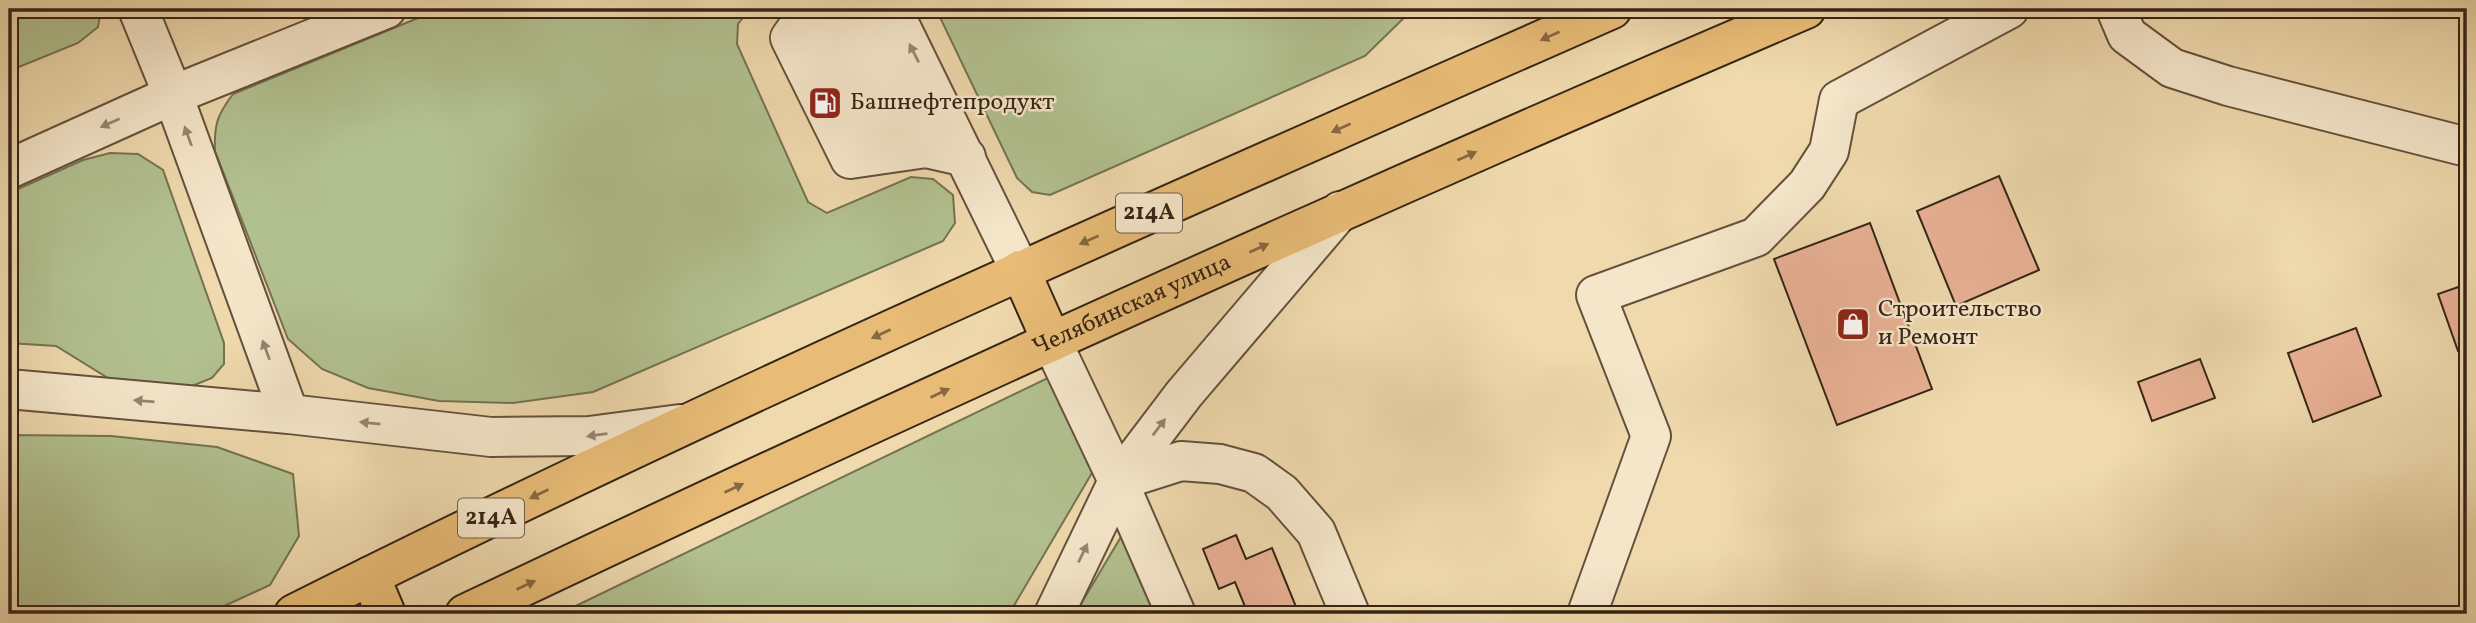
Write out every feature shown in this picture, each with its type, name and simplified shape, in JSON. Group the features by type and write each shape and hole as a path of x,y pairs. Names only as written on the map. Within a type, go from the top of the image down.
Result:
{"main road":[{"name":"214А","path":"294,614 689,422 1020,270 1612,9"},
{"name":"Челябинская улица","path":"465,614 671,516 1340,211 1735,22 1806,9"},
{"path":"1020,270 1052,342"},
{"path":"370,576 386,614"}],"street":[{"path":"138,9 173,95 289,414"},
{"path":"9,169 173,95 386,9"},
{"path":"813,9 790,38 850,159 926,148 966,158"},
{"path":"854,9 926,148"},
{"path":"892,9 1020,270"},
{"path":"1587,614 1651,436 1596,295 1756,237 1807,185 1829,151 1839,100 2009,9"},
{"path":"2116,9 2127,35 2172,68 2228,86 2467,147"},
{"path":"1054,614 1118,481 1184,394 1340,211"},
{"path":"1052,342 1118,481 1176,614"},
{"path":"9,389 289,414 491,437 589,436 689,422"},
{"path":"1118,481 1181,461 1220,464 1254,473 1282,494 1316,532 1350,614"}],"green space":[{"path":"9,9 101,9 98,27 78,43 9,71"},
{"path":"440,9 750,9 738,24 737,44 808,202 827,213 911,177 933,179 953,195 955,223 943,241 593,392 513,403 439,401 368,388 322,369 288,339 215,151 218,121 233,94"},
{"path":"936,9 1413,9 1365,56 1050,195 1032,192 1017,178"},
{"path":"110,153 138,154 163,170 224,343 224,364 212,378 192,386 108,378 56,346 9,343 9,193 83,160"},
{"path":"1054,375 1099,461 1009,614 559,614"},
{"path":"9,435 111,436 217,447 293,474 299,536 270,585 207,614 9,614"},
{"path":"1128,525 1163,614 1075,614"}],"building":[{"path":"1999,176 2039,270 1956,306 1917,211"},
{"name":"Строительство и Ремонт","path":"1870,223 1932,389 1837,425 1774,259"},
{"path":"2467,284 2467,348 2458,351 2438,294"},
{"path":"2356,328 2381,396 2313,422 2288,353"},
{"path":"2200,359 2215,398 2152,421 2138,382"},
{"path":"1236,535 1246,559 1272,548 1299,614 1248,614 1235,582 1219,589 1203,549"}],"place":[{"name":"Башнефтепродукт","path":"825,103"},
{"name":"Строительство и Ремонт","path":"1853,324"}]}
